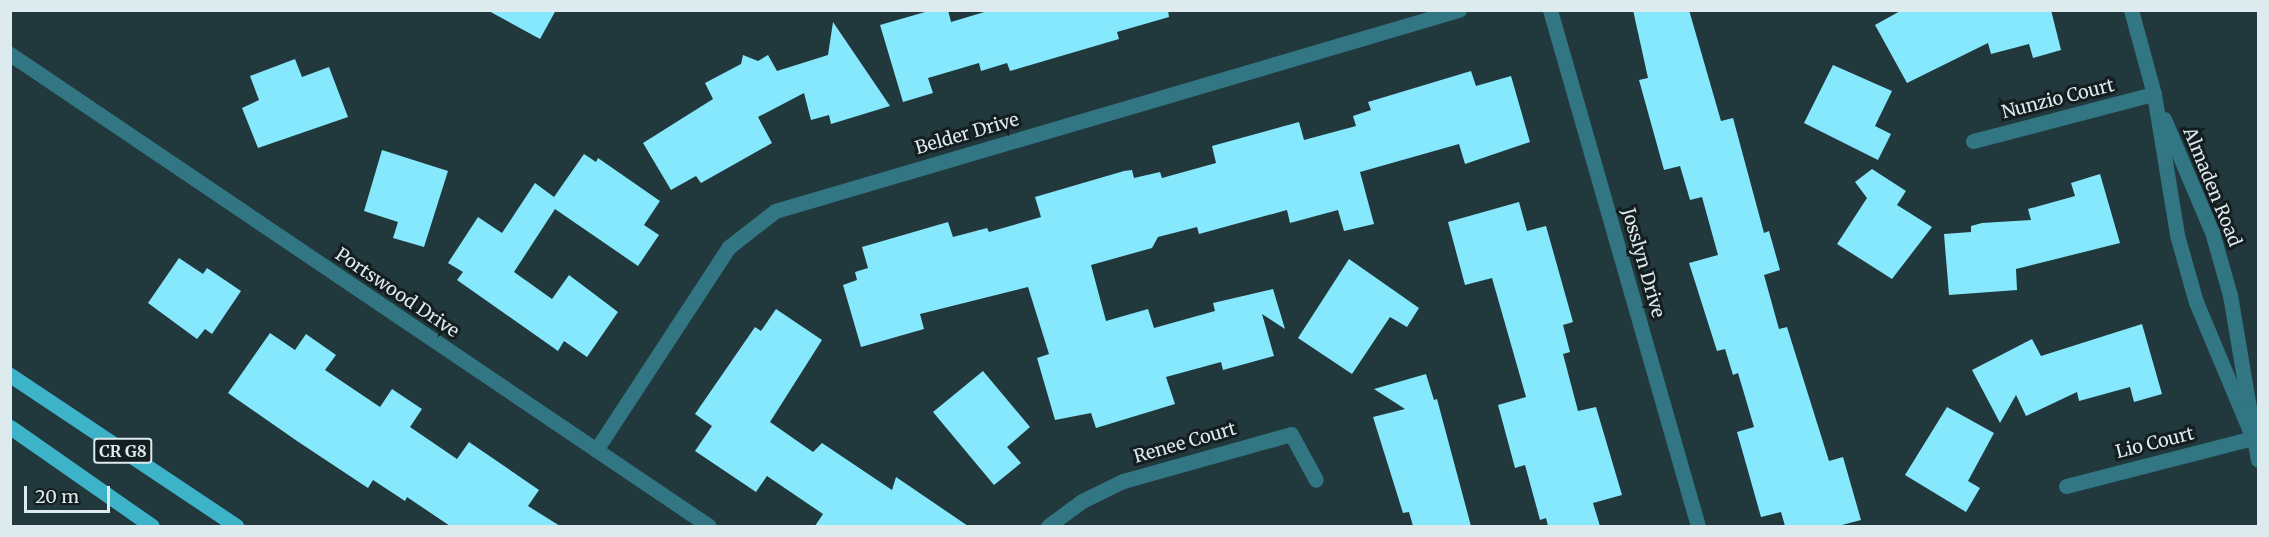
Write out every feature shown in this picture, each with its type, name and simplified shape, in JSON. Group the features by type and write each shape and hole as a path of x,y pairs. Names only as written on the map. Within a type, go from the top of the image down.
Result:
{"main road":[{"name":"CR G8","path":"10,375 236,526"},
{"name":"CR G8","path":"10,427 152,526"}],"street":[{"name":"Belder Drive","path":"596,450 729,247 775,211 1459,10"},
{"name":"Josslyn Drive","path":"1550,10 1698,526"},
{"name":"Almaden Road","path":"2131,10 2154,94 2177,235 2196,302 2253,438"},
{"name":"Portswood Drive","path":"10,54 709,526"},
{"name":"Almaden Road","path":"2154,94 2212,232 2230,295 2253,438 2259,460"},
{"name":"Nunzio Court","path":"1973,141 2154,94"},
{"name":"Renee Court","path":"1048,526 1082,501 1123,481 1291,434 1316,480"},
{"name":"Lio Court","path":"2066,486 2253,438"}],"building":[{"path":"487,10 556,10 540,39"},
{"path":"932,10 948,10 951,22 991,10 1168,10 1169,17 1117,32 1119,39 1010,71 1007,63 981,71 979,63 928,78 933,93 903,102 880,25"},
{"path":"1633,10 1689,10 1721,121 1733,118 1764,233 1769,231 1780,270 1764,275 1779,329 1787,327 1829,461 1843,457 1861,520 1838,526 1785,526 1781,512 1761,517 1737,432 1754,427 1738,373 1733,375 1725,349 1717,351 1689,263 1718,255 1702,197 1690,200 1680,166 1664,170 1639,80 1648,78"},
{"path":"1902,10 2051,10 2061,50 2033,58 2029,44 1991,54 1988,43 1907,83 1875,25"},
{"path":"833,22 890,106 831,124 829,115 811,120 804,93 758,117 772,143 701,183 696,176 671,190 643,143 713,99 705,83 741,64 743,55 758,61 768,55 777,71 828,55"},
{"path":"295,59 302,77 329,67 348,117 258,148 242,108 259,100 250,76"},
{"path":"1833,65 1892,91 1875,126 1891,134 1878,160 1804,123"},
{"path":"1471,71 1476,86 1511,76 1530,142 1465,164 1459,144 1360,172 1374,224 1344,231 1338,210 1290,223 1287,210 1199,234 1197,227 1158,237 1152,248 1091,265 1106,321 1148,309 1154,328 1215,311 1213,303 1273,289 1285,329 1262,314 1274,356 1223,370 1221,362 1166,377 1175,404 1096,428 1091,413 1055,420 1037,358 1049,354 1028,287 920,314 924,329 861,347 843,285 857,280 855,272 868,268 862,247 948,222 953,237 987,228 989,232 1041,217 1035,197 1124,171 1132,170 1134,178 1160,172 1162,178 1216,163 1212,146 1299,122 1304,140 1356,126 1353,116 1371,110 1368,102"},
{"path":"382,150 448,171 424,247 393,238 398,222 364,211"},
{"path":"584,154 596,162 598,158 660,201 644,225 659,235 638,266 555,209 514,272 552,299 569,275 618,312 587,357 564,341 558,351 457,280 463,272 448,263 478,217 502,233 535,183 554,197"},
{"path":"1872,169 1906,191 1897,205 1932,227 1892,279 1837,244 1867,198 1855,182"},
{"path":"2100,174 2120,243 2016,269 2017,290 1949,295 1944,234 1971,232 1971,226 1982,223 2031,220 2028,209 2075,196 2071,183"},
{"path":"1519,202 1527,231 1546,226 1573,322 1563,325 1570,352 1563,354 1578,411 1596,407 1622,495 1593,503 1600,526 1548,526 1546,518 1540,520 1525,465 1515,468 1498,405 1526,397 1492,278 1465,285 1448,222"},
{"path":"179,258 203,274 207,268 241,291 212,334 205,329 197,339 148,303"},
{"path":"1349,259 1419,308 1407,327 1390,317 1352,374 1298,338"},
{"path":"776,309 822,340 770,422 813,452 822,443 892,490 896,477 968,526 815,526 823,514 767,476 756,492 695,451 712,426 695,414 755,327 761,331"},
{"path":"2142,324 2162,394 2134,402 2130,387 2079,401 2077,392 2026,416 2016,395 2000,423 1972,370 2032,339 2041,356"},
{"path":"270,333 295,350 306,334 336,355 325,370 380,407 392,389 422,409 410,427 457,459 469,442 539,490 528,506 560,526 450,526 407,497 405,501 373,480 368,488 297,441 228,393"},
{"path":"983,371 1030,427 1007,447 1021,463 994,485 933,412"},
{"path":"1426,374 1434,400 1437,399 1471,526 1413,526 1409,512 1403,513 1373,417 1405,409 1374,389"},
{"path":"1947,407 1994,433 1968,481 1980,488 1966,512 1905,475"}]}
